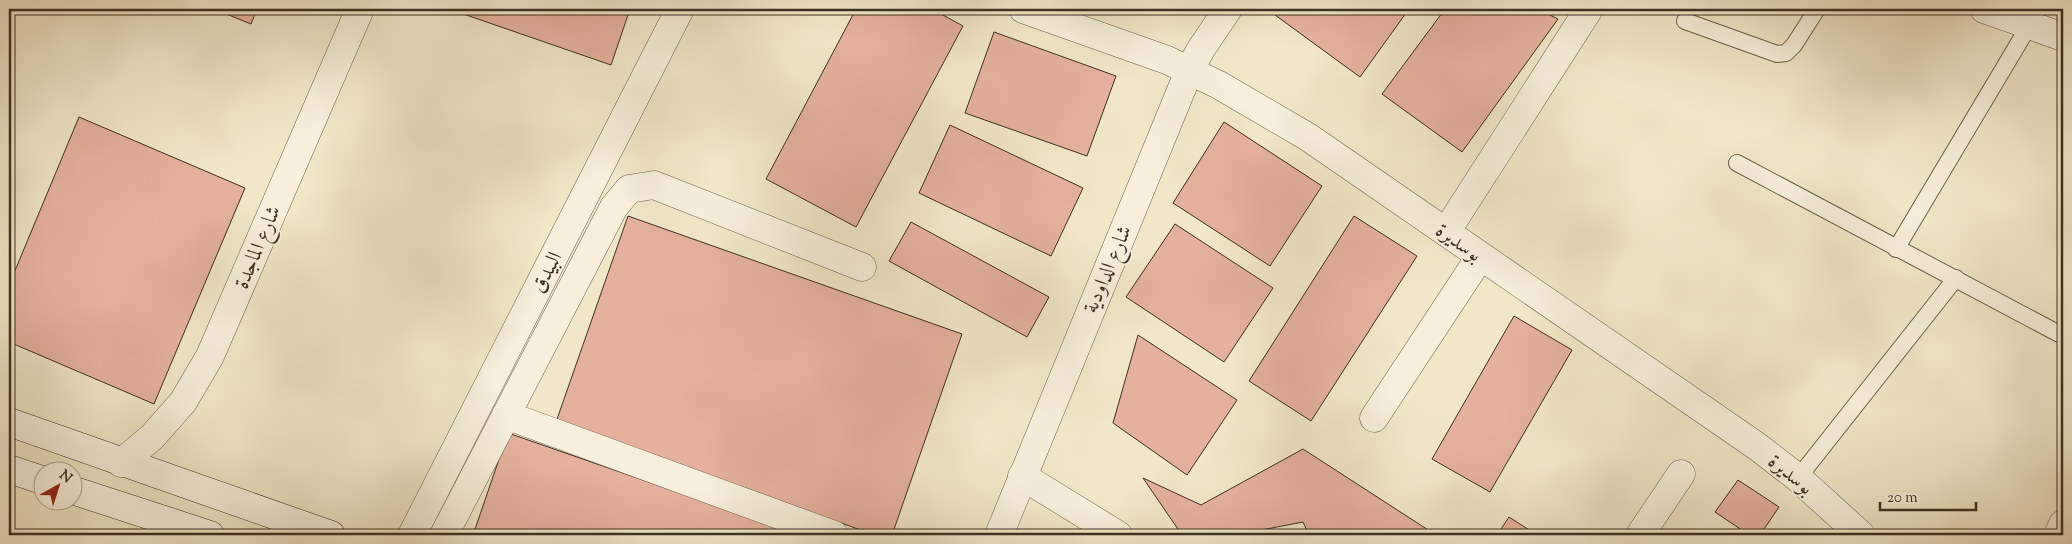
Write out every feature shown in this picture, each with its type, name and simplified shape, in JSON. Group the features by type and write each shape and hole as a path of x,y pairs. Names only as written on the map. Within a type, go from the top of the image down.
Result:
{"street":[{"name":"شارع الماجدة","path":"121,463 152,437 183,402 210,356 360,9"},
{"name":"البيدق","path":"412,535 680,9"},
{"name":"بوسديرة","path":"1023,9 1167,60 1219,84 1308,137 1758,447 1798,478 1861,535"},
{"name":"شارع الداودية","path":"999,535 1189,71 1201,49 1228,9"},
{"path":"1446,232 1589,9"},
{"path":"1984,9 2063,37"},
{"path":"444,535 614,208 629,189 654,185 862,267"},
{"path":"1374,418 1480,257"},
{"path":"506,415 834,535"},
{"path":"9,422 121,463 331,535"},
{"path":"9,469 32,477"},
{"path":"1640,535 1681,474"},
{"path":"1022,476 1118,535"},
{"path":"82,493 210,535"},
{"path":"2058,535 2063,524"}],"lane":[{"path":"1685,21 1777,54 1786,53 1794,46 1817,9"},
{"path":"1896,249 2030,24"},
{"path":"1737,163 2063,336"},
{"path":"1798,478 1956,278"}],"building":[{"path":"214,9 257,9 251,24"},
{"path":"449,9 630,9 611,65"},
{"path":"856,9 932,9 963,26 856,227 766,179"},
{"path":"1279,9 1409,9 1360,77 1275,15"},
{"path":"1445,9 1538,9 1558,19 1462,152 1382,94"},
{"path":"994,32 1116,76 1087,156 965,113"},
{"path":"79,117 245,188 154,404 9,342 9,285"},
{"path":"1224,122 1322,186 1270,266 1173,203"},
{"path":"950,125 1083,188 1051,256 919,193"},
{"path":"628,216 962,334 892,535 875,535 556,422"},
{"path":"1354,216 1417,256 1311,421 1249,381"},
{"path":"911,222 1049,297 1027,337 889,261"},
{"path":"1175,224 1273,288 1224,362 1126,297"},
{"path":"1514,316 1572,350 1490,492 1432,459"},
{"path":"1138,335 1237,400 1187,475 1113,423"},
{"path":"508,433 801,535 473,535"},
{"path":"1303,449 1436,535 1309,535 1303,522 1235,535 1182,535 1143,478 1201,505"},
{"path":"1738,480 1779,507 1760,535 1749,535 1715,512"},
{"path":"1509,517 1537,535 1497,535"}]}
